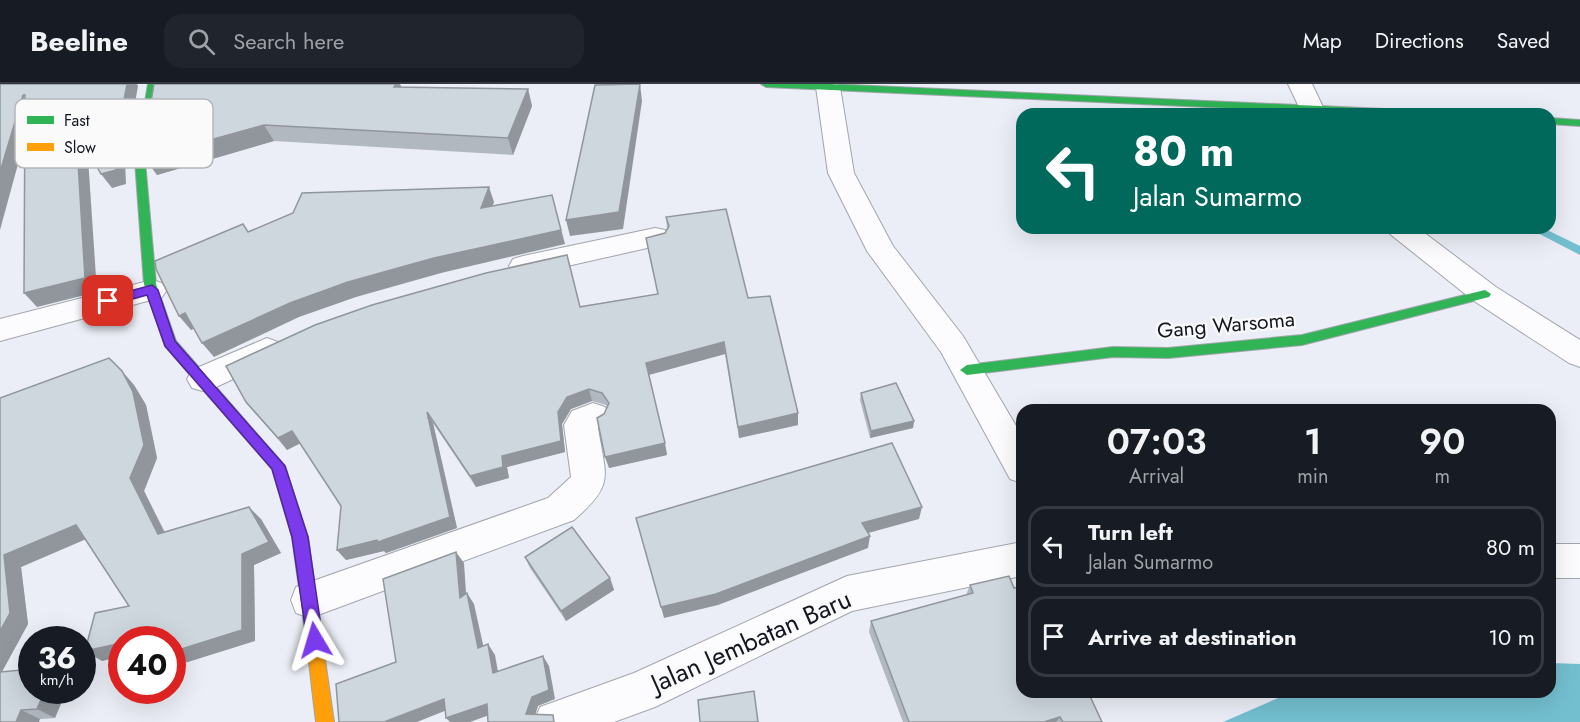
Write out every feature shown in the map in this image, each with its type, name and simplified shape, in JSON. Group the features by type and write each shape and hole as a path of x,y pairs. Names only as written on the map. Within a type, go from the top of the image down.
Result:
{"street":[{"path":"150,99 153,84"},
{"path":"766,84 918,87 1275,108"},
{"path":"1300,84 1308,108"},
{"path":"828,87 841,173 880,251 952,344 1016,459"},
{"path":"1556,121 1580,123"},
{"path":"141,168 152,290 170,343 278,466 300,537 325,722"},
{"path":"1408,234 1485,294 1580,355"},
{"path":"492,273 655,237"},
{"path":"0,330 152,290"},
{"name":"Gang Warsoma","path":"967,370 1113,352 1168,353 1302,340 1485,294"},
{"path":"203,379 296,336"},
{"path":"310,600 561,509 581,492 589,479 581,425 584,420 593,416"},
{"name":"Jalan Jembatan Baru","path":"555,722 640,692 847,594 1016,560"},
{"path":"1556,561 1580,561"}],"water":[{"path":"1556,663 1580,664 1580,722 1223,722 1278,698 1556,698"}],"building":[{"path":"0,84 127,84 124,99 25,99 23,95 22,99 15,99 15,122 0,172"},
{"path":"154,84 396,84 394,87 528,89 508,138 264,125 213,139 213,99 152,99"},
{"path":"640,84 619,212 566,220 595,85"},
{"path":"25,168 78,168 85,278 24,293"},
{"path":"98,168 116,168 116,170 101,174"},
{"path":"489,187 481,208 552,195 561,230 434,258 348,282 290,303 202,343 185,313 179,316 156,269 155,261 243,224 248,232 293,213 302,193"},
{"path":"726,209 748,298 770,296 798,413 738,427 724,342 646,363 665,443 605,457 597,418 604,414 609,403 602,393 589,389 567,397 558,412 561,441 502,456 503,467 470,476 427,412 450,517 378,542 377,540 337,550 341,506 292,431 278,438 246,402 226,366 315,325 372,305 486,273 567,255 580,307 658,294 646,238 665,233 669,226 666,217"},
{"path":"109,358 122,371 133,392 144,445 130,478 158,534 249,507 269,542 242,554 242,630 186,648 186,626 108,626 108,646 96,649 96,626 92,626 95,613 129,606 76,525 4,555 10,613 0,631 0,398"},
{"path":"896,383 914,421 871,431 861,393"},
{"path":"892,443 922,507 862,523 870,536 716,594 661,607 636,518"},
{"path":"572,527 610,578 561,611 525,557"},
{"path":"456,552 460,598 467,593 478,648 488,644 493,673 543,656 549,690 532,697 526,714 553,715 554,722 488,722 487,704 446,718 444,699 384,722 339,722 336,684 396,662 383,579"},
{"path":"1009,576 1014,588 1016,588 1016,698 1091,698 1102,722 1063,722 1060,717 1044,722 909,722 871,621 973,593 970,585"},
{"path":"18,670 18,704 39,704 37,709 21,710 16,722 0,722 0,672"},
{"path":"754,691 758,722 700,722 698,700"}],"waterway":[{"path":"1546,234 1580,251"}],"traffic: fast":[{"path":"150,99 153,84"},
{"path":"766,84 1296,108"},
{"path":"1556,121 1580,123"},
{"path":"141,168 150,284 170,343 278,466 300,537 315,646"},
{"path":"967,370 1113,352 1168,353 1302,340 1485,294"}],"traffic: slow":[{"path":"315,646 325,722"}],"route":[{"path":"108,301 152,290 170,343 278,466 300,537 315,640"}]}
